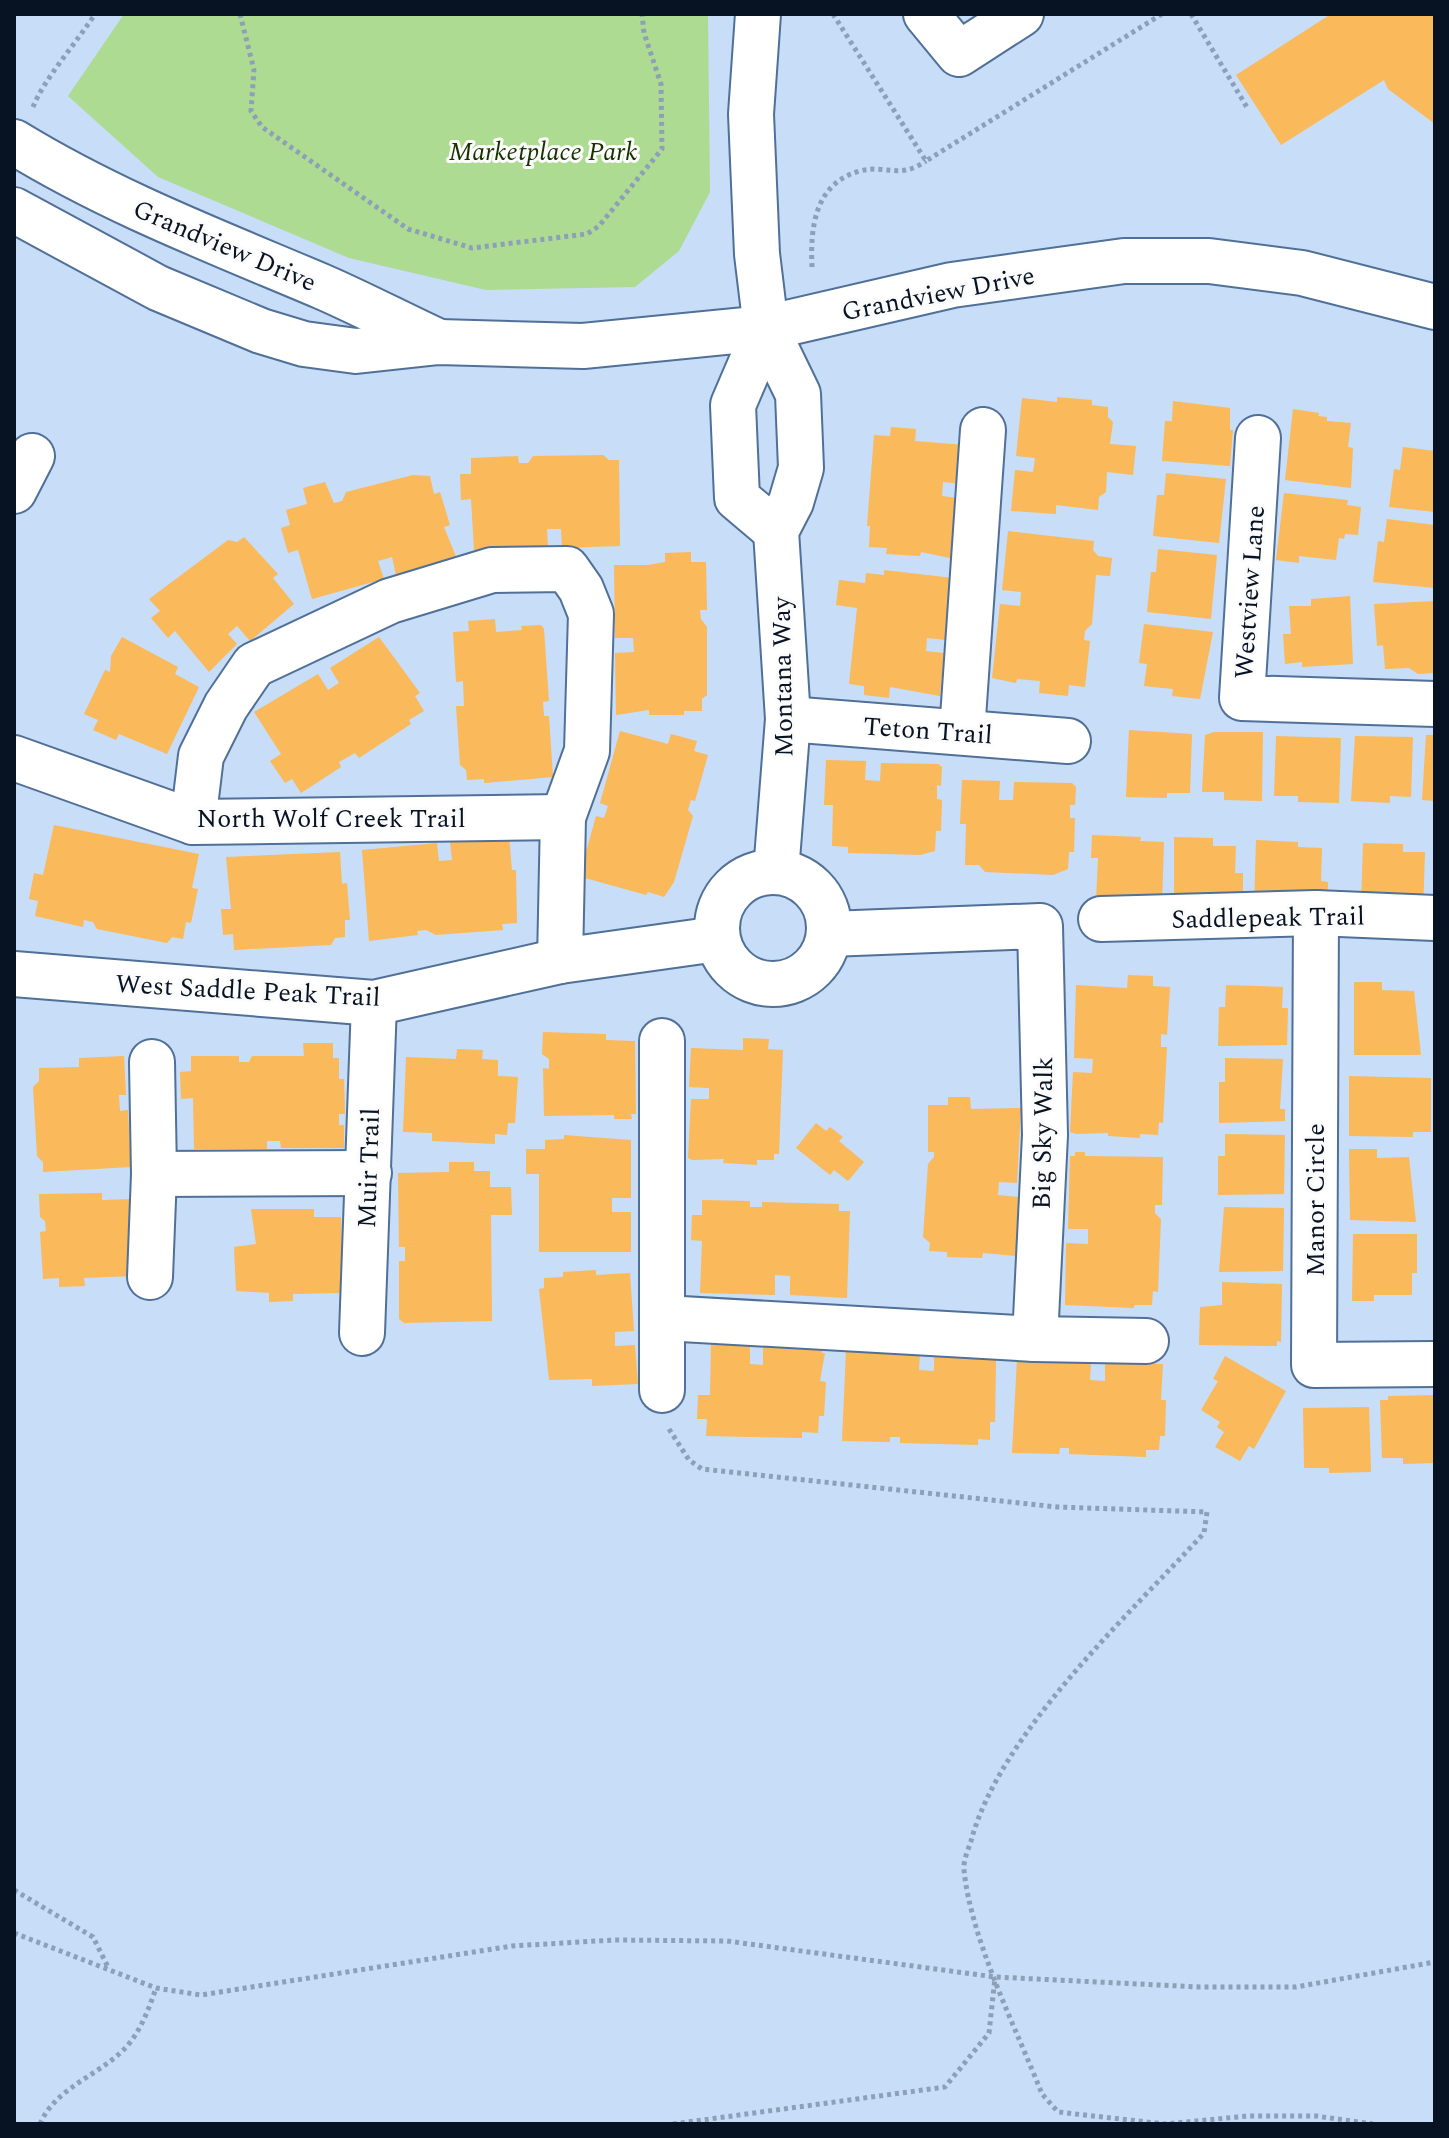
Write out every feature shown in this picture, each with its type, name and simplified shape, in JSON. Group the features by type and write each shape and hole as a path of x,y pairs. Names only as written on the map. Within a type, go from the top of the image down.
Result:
{"street":[{"path":"758,14 751,114 757,254 766,328 733,405 737,498 776,531"},
{"path":"926,14 959,54 1021,14"},
{"name":"Grandview Drive","path":"16,143 100,192 211,243 325,288 439,342"},
{"name":"Grandview Drive","path":"14,210 158,288 261,331 304,344 356,351 439,342 543,347 766,328 952,285 1124,261 1209,261 1302,273 1435,307"},
{"name":"Montana Way","path":"766,328 798,394 801,468 791,502 776,531 788,719 776,872"},
{"path":"962,732 983,430"},
{"name":"Westview Lane","path":"1258,438 1242,698 1435,704"},
{"path":"193,822 201,756 226,706 254,665 390,601 492,570 567,569 581,589 591,614 587,751 563,817 560,961"},
{"name":"Teton Trail","path":"788,719 1068,741"},
{"name":"North Wolf Creek Trail","path":"14,758 193,822 563,817"},
{"path":"776,872 809,885 821,898 828,916 829,934 815,967 784,984 749,980 735,970 717,939 717,922 730,891 743,880 776,872"},
{"name":"Saddlepeak Trail","path":"1101,919 1316,913 1435,918"},
{"name":"Manor Circle","path":"1316,913 1314,1365 1435,1364"},
{"name":"Big Sky Walk","path":"829,934 1040,926 1045,1135 1035,1339"},
{"name":"West Saddle Peak Trail","path":"14,974 374,1003 560,961 717,939"},
{"name":"Muir Trail","path":"362,1333 374,1003"},
{"path":"662,1041 662,1390"},
{"path":"150,1277 154,1174 152,1062"},
{"path":"154,1174 369,1173"},
{"path":"664,1318 1035,1339 1146,1341"}],"path":[{"path":"16,143 38,93 69,56 95,14"},
{"path":"240,14 253,60 251,111 262,127 408,229 472,248 587,234 599,226 662,149 661,84 644,33 642,14"},
{"path":"1191,14 1248,109"},
{"path":"812,267 810,240 815,213 829,187 861,170 911,171 926,161"},
{"path":"662,1390 665,1423 689,1460 702,1469 1057,1507 1207,1512 1204,1533 1054,1698 1008,1759 976,1821 964,1866 970,1904 995,1977 1042,2094 1058,2112 1165,2124 1248,2116 1316,2116 1373,2124"},
{"path":"14,1890 93,1937 110,1970"},
{"path":"14,1933 156,1988 201,1995 512,1946 614,1940 727,1941 995,1977 1200,1987 1296,1987 1435,1962"},
{"path":"673,2124 945,2087 989,2033 995,1977"},
{"path":"40,2124 48,2105 127,2046 146,2017 156,1988"}],"green space":[{"name":"Marketplace Park","path":"124,14 708,14 710,192 679,251 635,287 486,290 349,258 158,177 68,96"}],"building":[{"path":"1331,14 1435,14 1435,124 1388,89 1384,80 1281,145 1236,75"},
{"path":"1057,397 1092,400 1092,405 1108,407 1108,417 1113,422 1110,444 1136,446 1133,475 1107,472 1106,492 1099,497 1098,510 1056,505 1056,514 1011,511 1015,470 1033,472 1035,458 1016,456 1022,398 1057,402"},
{"path":"1173,401 1230,408 1230,430 1233,430 1230,466 1162,461 1165,421 1172,421"},
{"path":"1293,409 1319,413 1318,416 1327,417 1327,421 1351,423 1348,447 1353,448 1351,488 1285,480"},
{"path":"891,427 916,429 915,441 965,445 962,484 943,482 942,496 959,498 955,559 921,552 920,556 886,554 887,548 869,547 870,526 867,526 874,435 890,436"},
{"path":"1403,447 1435,451 1435,512 1389,507 1394,469 1400,470"},
{"path":"603,455 609,460 619,460 620,546 562,548 561,529 547,529 548,548 474,550 471,499 461,500 460,474 471,474 471,458 518,456 519,463 528,463 533,456"},
{"path":"1166,473 1226,479 1219,543 1153,536 1157,495 1164,495"},
{"path":"413,475 430,476 434,494 440,492 450,525 444,527 457,559 396,575 392,557 378,561 384,579 312,599 298,550 288,553 281,528 290,525 286,510 307,504 303,488 325,482 334,503 342,501 346,492"},
{"path":"1284,493 1348,500 1347,505 1361,507 1358,535 1345,534 1344,539 1339,538 1336,560 1299,556 1299,563 1276,560"},
{"path":"1387,519 1435,525 1435,588 1373,582 1378,541 1384,542"},
{"path":"1008,531 1094,541 1093,550 1098,556 1112,558 1110,576 1096,575 1092,624 1085,631 1084,640 1090,641 1085,687 1069,685 1068,696 1039,693 1040,681 1017,679 1016,683 992,678 1000,604 1020,606 1021,592 1002,590"},
{"path":"244,537 278,574 273,578 294,604 250,641 237,626 228,634 237,644 209,672 175,631 168,638 151,618 160,611 149,599 228,540 237,542"},
{"path":"1158,549 1217,555 1211,619 1147,612 1151,572 1156,572"},
{"path":"691,552 691,562 706,562 707,610 700,610 701,619 707,627 707,695 702,699 702,711 684,711 684,715 649,715 649,710 616,715 615,653 634,652 633,638 615,638 614,565 648,565 665,562 665,553"},
{"path":"884,570 953,578 946,640 927,638 926,651 944,653 940,696 890,687 889,698 864,695 864,686 849,684 857,608 836,605 839,580 865,583 866,573 884,575"},
{"path":"1350,596 1353,664 1302,667 1302,662 1285,664 1283,634 1291,634 1289,606 1311,606 1311,599"},
{"path":"1435,601 1435,673 1418,674 1409,668 1385,669 1383,645 1377,646 1374,604"},
{"path":"495,619 496,632 522,630 521,626 541,625 544,629 549,701 543,702 544,716 549,716 553,777 484,783 484,779 467,780 466,770 460,765 456,706 464,706 463,681 456,682 453,632 469,631 468,621"},
{"path":"1144,624 1213,632 1200,699 1172,696 1173,689 1144,686 1147,664 1139,663"},
{"path":"122,637 178,667 175,674 199,687 167,754 119,734 116,740 93,730 98,720 84,714 105,670 110,672 111,656"},
{"path":"379,637 420,693 415,696 424,711 409,720 411,724 359,758 355,753 339,762 341,767 301,793 292,779 285,783 270,761 281,754 254,712 318,674 328,690 339,683 330,668"},
{"path":"1129,730 1192,734 1190,793 1167,793 1167,798 1126,797"},
{"path":"620,731 668,744 671,734 697,741 694,751 708,755 695,801 691,800 688,810 693,816 674,882 664,897 648,892 646,895 580,874 596,816 604,818 608,806 600,803"},
{"path":"1214,732 1263,732 1262,801 1224,800 1224,792 1202,792 1205,735"},
{"path":"1426,735 1435,735 1435,801 1422,800"},
{"path":"1276,736 1341,738 1339,803 1298,802 1298,796 1274,796"},
{"path":"1355,736 1413,737 1411,797 1390,796 1390,803 1351,801"},
{"path":"826,760 866,761 865,780 880,781 881,763 938,764 942,767 941,786 937,785 937,799 942,800 941,831 936,831 935,851 920,855 848,853 848,847 832,846 833,805 824,805"},
{"path":"962,780 1000,781 999,800 1013,800 1014,782 1072,783 1076,787 1075,805 1070,805 1070,818 1075,818 1074,852 1069,852 1068,869 1053,875 985,872 979,865 965,865 966,824 960,824"},
{"path":"54,825 199,854 192,888 198,889 191,923 186,922 183,939 172,937 167,943 97,929 93,922 84,920 83,927 35,916 38,901 29,899 34,873 43,875"},
{"path":"1092,835 1141,837 1140,841 1164,842 1162,903 1096,901 1098,858 1091,858"},
{"path":"509,836 512,870 516,870 517,923 502,924 503,930 436,935 426,930 417,931 418,935 369,941 362,850 437,843 439,861 452,860 450,842"},
{"path":"1174,837 1213,838 1213,846 1236,846 1235,873 1243,873 1243,902 1174,905"},
{"path":"1256,840 1298,842 1298,847 1322,848 1321,881 1328,882 1327,909 1254,907"},
{"path":"1363,843 1403,844 1403,852 1425,852 1423,912 1361,906"},
{"path":"340,852 342,884 347,883 350,920 345,920 345,937 335,938 331,945 234,950 233,934 223,935 221,909 231,909 226,857"},
{"path":"1128,975 1153,976 1153,986 1170,987 1167,1035 1161,1034 1161,1047 1167,1047 1163,1123 1159,1122 1158,1135 1140,1134 1140,1138 1070,1132 1073,1072 1092,1073 1093,1059 1074,1058 1076,985 1127,988"},
{"path":"1354,982 1382,982 1382,990 1414,991 1421,1055 1354,1055"},
{"path":"1226,985 1283,987 1282,1008 1288,1008 1287,1045 1218,1046 1219,1007 1225,1007"},
{"path":"543,1032 606,1034 606,1040 635,1041 636,1114 631,1114 632,1119 614,1119 614,1115 544,1116 543,1068 549,1069 549,1059 542,1054"},
{"path":"743,1038 769,1039 768,1049 783,1050 779,1154 774,1154 774,1160 757,1160 757,1165 723,1163 724,1159 692,1160 688,1158 691,1099 709,1099 709,1088 689,1087 691,1048 743,1050"},
{"path":"303,1043 333,1043 333,1058 339,1058 339,1079 344,1079 345,1114 339,1114 339,1125 344,1125 344,1148 281,1148 280,1141 267,1141 267,1149 194,1149 193,1098 181,1099 180,1072 191,1071 191,1056 239,1056 239,1062 249,1062 252,1056 304,1056"},
{"path":"457,1049 483,1050 482,1059 498,1060 498,1076 518,1077 515,1123 508,1123 507,1135 495,1134 495,1144 432,1141 432,1133 403,1132 406,1057 456,1059"},
{"path":"124,1056 126,1095 119,1095 120,1111 128,1110 131,1167 43,1172 43,1162 37,1156 33,1087 39,1081 39,1068 79,1067 79,1058"},
{"path":"1225,1058 1283,1059 1280,1109 1285,1109 1285,1121 1219,1123 1219,1082 1225,1082"},
{"path":"1349,1076 1431,1078 1431,1132 1413,1132 1413,1137 1349,1136"},
{"path":"948,1097 970,1097 971,1109 1021,1108 1017,1183 999,1182 998,1195 1019,1197 1016,1256 983,1253 982,1258 947,1257 947,1252 929,1251 930,1243 923,1237 928,1164 934,1157 934,1152 928,1152 928,1105 948,1105"},
{"path":"816,1123 826,1131 830,1127 843,1137 839,1141 864,1162 848,1181 834,1170 830,1175 796,1148"},
{"path":"1225,1134 1285,1135 1284,1194 1218,1195 1218,1156 1225,1156"},
{"path":"564,1135 631,1140 631,1198 612,1198 612,1212 631,1212 631,1252 539,1252 539,1174 526,1174 526,1149 545,1149 545,1140 564,1139"},
{"path":"1349,1149 1377,1149 1377,1158 1409,1157 1416,1222 1350,1220"},
{"path":"1075,1152 1085,1152 1085,1156 1163,1157 1162,1205 1155,1205 1155,1213 1161,1219 1158,1292 1153,1291 1152,1305 1134,1305 1134,1308 1065,1305 1066,1243 1088,1244 1088,1229 1068,1229 1070,1156 1075,1156"},
{"path":"449,1162 474,1162 474,1171 490,1171 490,1187 511,1187 512,1215 491,1215 492,1321 404,1323 399,1319 399,1261 405,1261 405,1247 399,1247 398,1173 449,1172"},
{"path":"102,1193 102,1200 131,1199 135,1276 84,1278 85,1286 59,1287 59,1278 43,1279 40,1232 46,1231 45,1221 40,1217 39,1194"},
{"path":"702,1200 750,1201 750,1207 762,1207 762,1202 839,1204 839,1211 850,1211 847,1298 790,1295 790,1276 775,1275 775,1295 700,1293 702,1241 691,1240 692,1215 702,1215"},
{"path":"1224,1207 1284,1208 1283,1271 1219,1272"},
{"path":"251,1209 314,1209 314,1217 341,1217 343,1293 293,1294 293,1301 269,1302 269,1293 236,1291 234,1247 256,1244"},
{"path":"1353,1234 1417,1234 1417,1273 1412,1273 1412,1295 1374,1295 1374,1301 1352,1301"},
{"path":"596,1270 596,1275 630,1273 634,1331 615,1332 615,1346 635,1345 638,1384 592,1386 592,1379 549,1380 539,1289 544,1288 544,1278 563,1277 563,1272"},
{"path":"1222,1282 1282,1284 1281,1342 1277,1341 1277,1346 1199,1345 1200,1307 1222,1305"},
{"path":"711,1344 750,1344 750,1364 763,1365 763,1346 822,1347 822,1353 825,1353 820,1381 826,1382 824,1416 819,1416 818,1433 802,1432 802,1438 706,1436 707,1419 697,1419 698,1395 710,1395"},
{"path":"846,1350 920,1351 919,1370 934,1371 934,1353 993,1354 993,1359 996,1359 995,1422 990,1422 990,1440 978,1439 978,1445 900,1443 900,1437 890,1437 890,1442 842,1441"},
{"path":"1225,1356 1286,1391 1254,1449 1249,1446 1240,1461 1215,1447 1224,1432 1217,1427 1220,1422 1201,1410 1218,1381 1213,1379"},
{"path":"1017,1359 1091,1363 1090,1380 1105,1381 1105,1362 1163,1364 1161,1400 1166,1400 1165,1436 1160,1436 1159,1450 1146,1450 1146,1457 1069,1454 1069,1448 1060,1448 1059,1454 1012,1453"},
{"path":"1435,1395 1435,1463 1403,1464 1403,1458 1382,1458 1380,1400 1388,1400 1388,1396"},
{"path":"1369,1407 1371,1472 1329,1473 1329,1468 1304,1468 1303,1408"}]}
